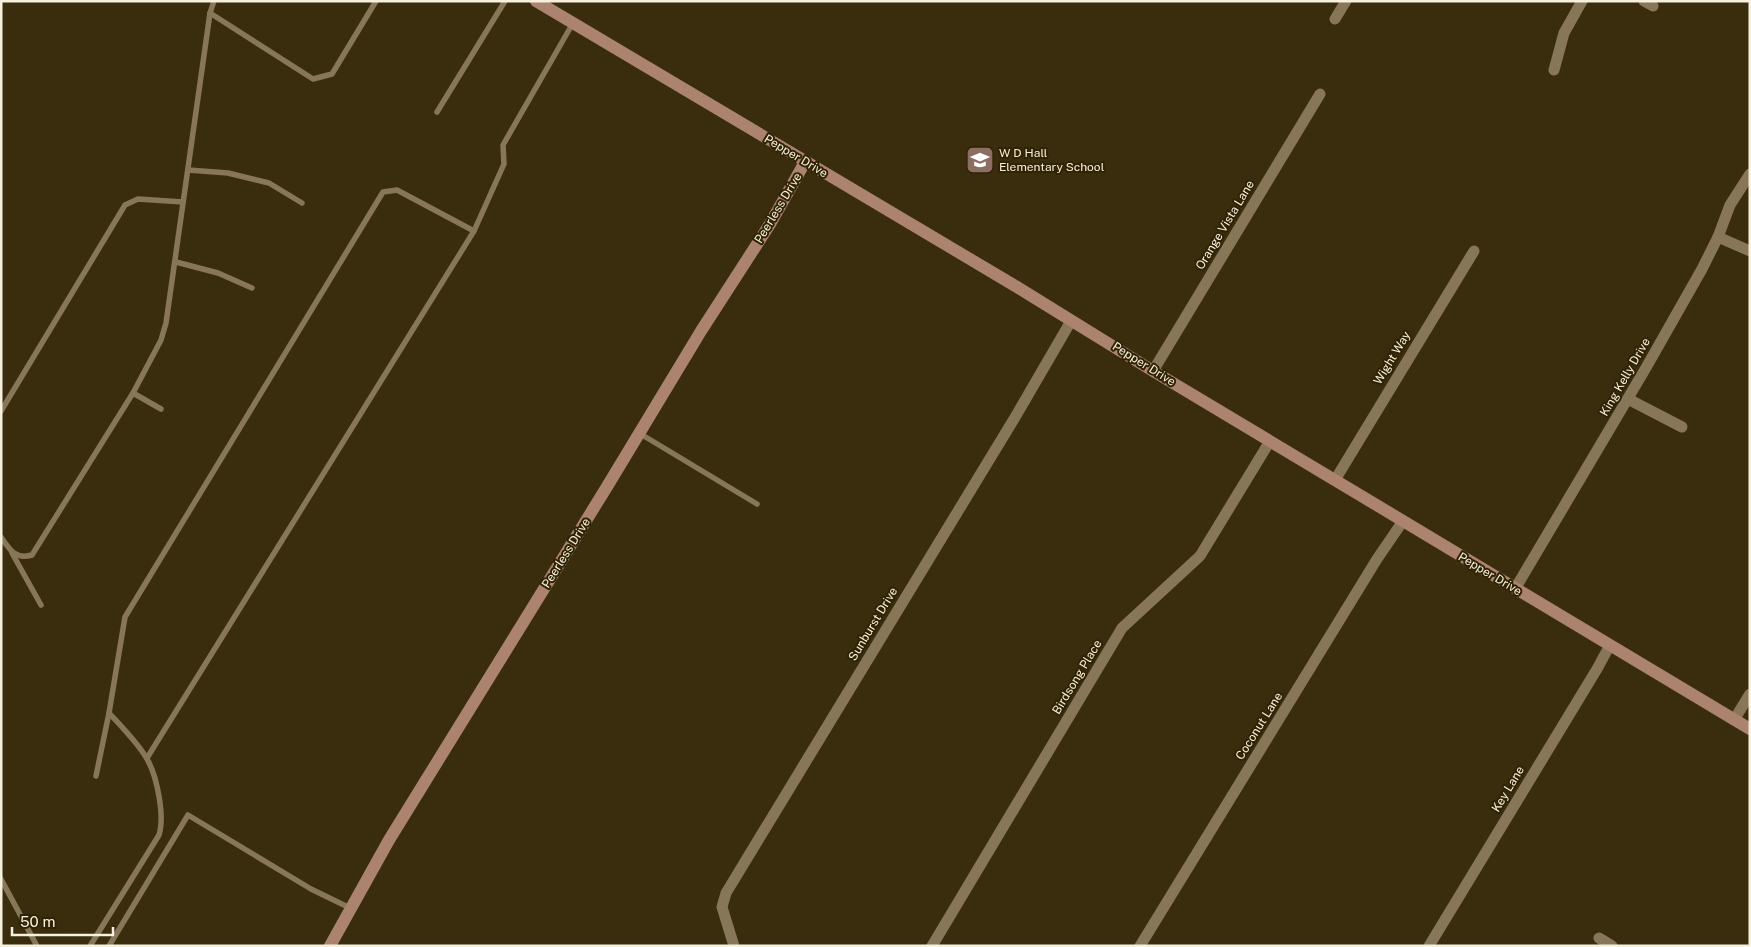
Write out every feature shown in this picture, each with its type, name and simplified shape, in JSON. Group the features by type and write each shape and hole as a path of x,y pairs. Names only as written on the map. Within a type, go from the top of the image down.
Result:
{"street":[{"path":"1335,19 1346,1"},
{"path":"1554,70 1564,33 1582,1"},
{"name":"Pepper Drive","path":"544,3 573,23 1017,287 1153,371 1750,729"},
{"name":"Orange Vista Lane","path":"1153,371 1320,94"},
{"name":"Peerless Drive","path":"330,946 389,840 701,331 770,224 806,162"},
{"name":"King Kelly Drive","path":"1515,589 1628,399 1702,269 1718,237 1730,205 1750,174"},
{"path":"1718,237 1750,251"},
{"name":"Wight Way","path":"1335,480 1474,250"},
{"name":"Sunburst Drive","path":"734,946 722,907 726,893 1017,414 1071,321"},
{"path":"1628,399 1682,427"},
{"name":"Birdsong Place","path":"932,946 1122,628 1200,556 1270,441"},
{"name":"Coconut Lane","path":"1140,946 1377,559 1403,521"},
{"name":"Key Lane","path":"1429,946 1592,678 1610,645"},
{"path":"1734,720 1750,694"},
{"path":"1599,938 1612,946"}],"lane":[{"path":"12,553 22,556 32,555 133,393 164,332 176,262 210,13 214,1"},
{"path":"210,13 313,79 332,74 376,1"},
{"path":"437,112 505,1"},
{"path":"147,758 474,231 504,164 503,145 573,23"},
{"path":"188,170 228,173 269,183 302,203"},
{"path":"96,776 110,713 125,617 384,192 397,190 474,231"},
{"path":"1,410 125,205 138,199 183,202"},
{"path":"176,262 218,273 252,288"},
{"path":"133,393 161,409"},
{"path":"639,434 757,504"},
{"path":"1,537 42,605"},
{"path":"90,946 159,835 162,826 162,812 153,772 147,758 110,713"},
{"path":"109,946 188,815 310,889 350,908"},
{"path":"1,879 37,946"}],"place":[{"name":"W D Hall Elementary School","path":"980,160"}]}
